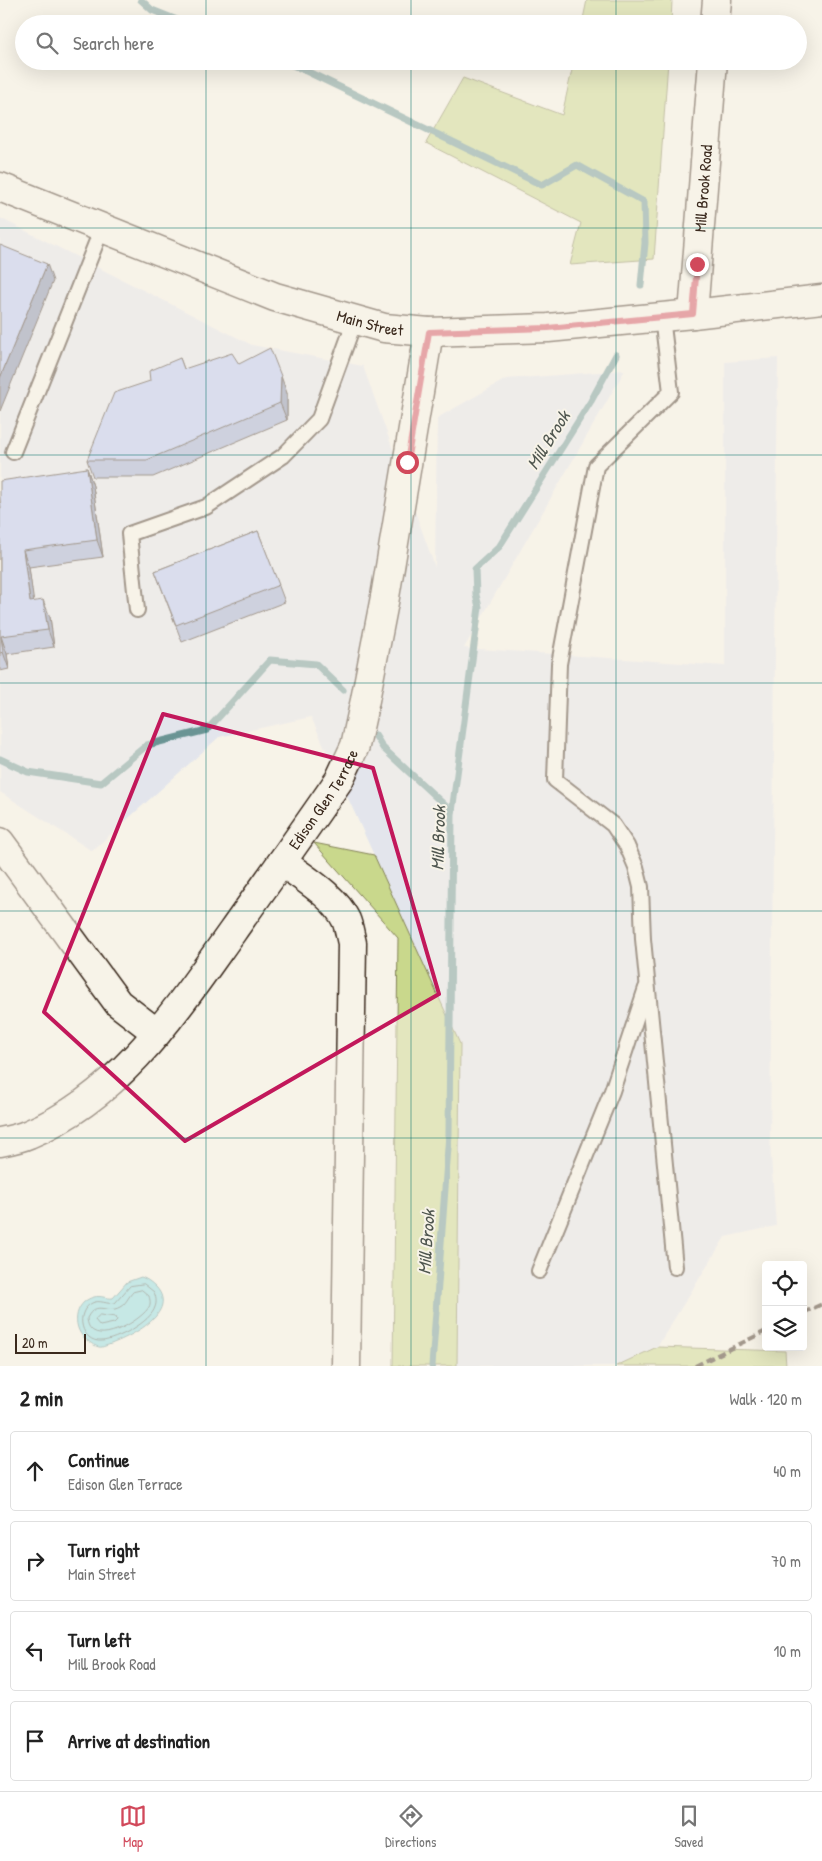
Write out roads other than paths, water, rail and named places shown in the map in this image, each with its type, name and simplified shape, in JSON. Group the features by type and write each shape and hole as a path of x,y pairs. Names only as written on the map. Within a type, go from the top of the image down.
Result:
{"street":[{"path":"716,15 717,0"},
{"name":"Mill Brook Road","path":"693,314 712,70"},
{"name":"Main Street","path":"0,187 275,297 384,328 429,332 548,328 822,299"},
{"name":"Edison Glen Terrace","path":"0,1142 28,1135 60,1118 91,1098 115,1079 157,1034 339,780 355,746 385,597 429,332"},
{"path":"0,842 118,1003 157,1034"},
{"path":"282,862 324,894 337,907 346,920 352,943 346,1366"}],"lane":[{"path":"13,452 102,228"},
{"path":"662,317 671,392 596,466 559,664 555,780 613,825 627,846 636,867 641,887 648,983 675,1268"},
{"path":"137,610 129,534 206,507 283,456 319,419 355,320"},
{"path":"539,1271 612,1091 648,983"}],"water":[{"path":"141,1277 156,1287 162,1297 161,1307 155,1317 146,1326 111,1344 99,1347 88,1341 79,1330 77,1324 78,1310 82,1304 99,1296 113,1298 127,1282"}],"waterway":[{"name":"Mill Brook","path":"141,0 152,10 164,15"},
{"name":"Mill Brook","path":"304,70 542,185 577,165 644,202 645,243 641,285"},
{"name":"Mill Brook","path":"432,1366 449,1134 452,812 479,607 476,595 475,569 499,547 591,401 616,355"},
{"path":"0,759 28,772 101,783 147,745 207,730 270,660 316,664 343,690"},
{"path":"375,735 383,748 452,812"}],"railway":[{"path":"807,1311 822,1304"},
{"path":"695,1366 762,1333"}]}
